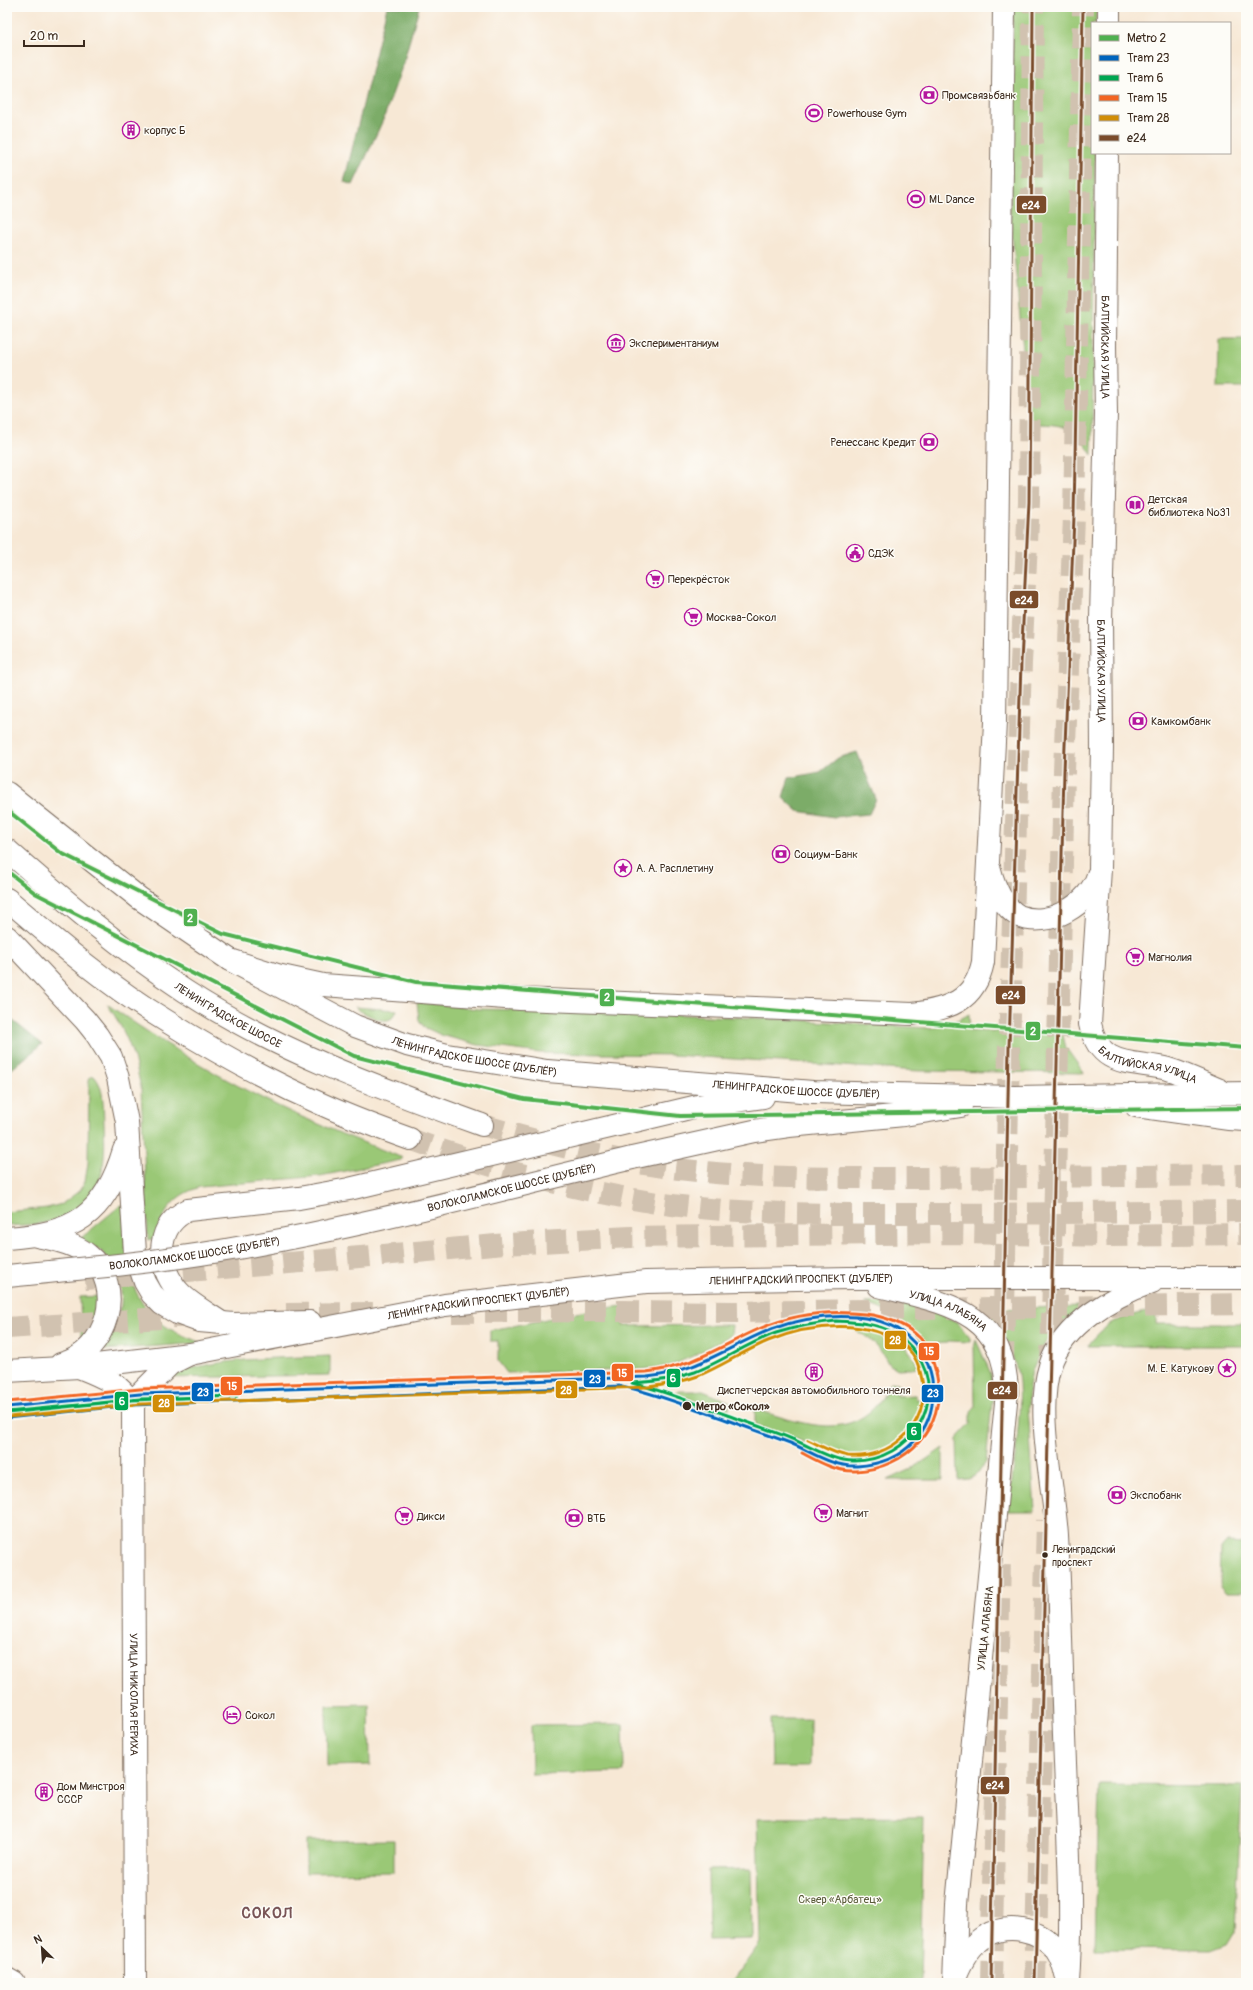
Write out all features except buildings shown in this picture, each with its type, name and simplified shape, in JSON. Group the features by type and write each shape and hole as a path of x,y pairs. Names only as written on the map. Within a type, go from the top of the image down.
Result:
{"main road":[{"path":"230,960 278,975 323,985 520,999 913,1014 933,1012 950,1006 968,994 976,985 983,962 995,722 1004,7"},
{"path":"1109,7 1109,22"},
{"name":"БАЛТИЙСКАЯ УЛИЦА","path":"1107,154 1105,346 1106,414 1101,618 1102,748 1100,868 1090,1024 1093,1037 1097,1045 1104,1053 1114,1058 1168,1070 1237,1093"},
{"name":"ЛЕНИНГРАДСКОЕ ШОССЕ (ДУБЛЁР)","path":"7,793 139,898 230,960 355,1026 407,1044 447,1055 547,1071 814,1092 1015,1098"},
{"name":"ЛЕНИНГРАДСКОЕ ШОССЕ","path":"7,850 111,937 154,970 220,1012 294,1051 330,1067 400,1096 482,1125"},
{"path":"988,862 993,885 1008,906 1019,916 1036,919 1054,917 1084,898 1095,885 1100,868"},
{"path":"7,899 88,966 166,1021 202,1043 278,1083 328,1107 410,1140"},
{"path":"7,937 98,1035 111,1057 122,1096 128,1137 135,1253 144,1282 152,1294 162,1304 177,1313 199,1320 234,1324 359,1322"},
{"path":"220,1322 188,1300 175,1286 167,1272 163,1253 164,1235 169,1224 177,1215 188,1210 299,1198 349,1190 698,1106 752,1098 814,1092"},
{"path":"1015,1098 1237,1093"},
{"path":"1078,1097 1228,1119 1246,1120"},
{"name":"ВОЛОКОЛАМСКОЕ ШОССЕ (ДУБЛЁР)","path":"7,1276 132,1264 219,1251 395,1215 632,1158 754,1131 789,1126 904,1115 1015,1098"},
{"path":"7,1238 37,1236 60,1230 74,1224 100,1201 118,1171 128,1137"},
{"path":"37,1236 63,1242 89,1256 104,1277 108,1293 108,1310 103,1327 95,1343 84,1353 69,1362 44,1369"},
{"name":"ЛЕНИНГРАДСКИЙ ПРОСПЕКТ (ДУБЛЁР)","path":"359,1322 445,1305 607,1285 646,1282 849,1278 1246,1278"},
{"name":"УЛИЦА АЛАБЯНА","path":"849,1278 932,1300 963,1311 981,1325 996,1343 1006,1375 1007,1392 987,1608 957,1904 954,1982"},
{"path":"1068,1983 1071,1907 1057,1541 1045,1420 1045,1393 1050,1366 1056,1350 1081,1322 1120,1296 1162,1278"},
{"path":"7,1371 80,1367 190,1354 359,1322"},
{"path":"80,1367 109,1379 127,1395 133,1405 140,1394 170,1364 190,1354"},
{"name":"УЛИЦА НИКОЛАЯ РЕРИХА","path":"133,1405 136,1983"},
{"path":"954,1982 962,1960 974,1945 985,1936 1000,1930 1014,1928 1043,1938 1056,1950 1064,1965 1068,1983"},
{"path":"7,1979 14,1983"}],"green space":[{"path":"387,7 419,7 403,64 383,120 353,185 344,182"},
{"path":"1013,7 1096,7 1096,22 1091,22 1091,154 1095,154 1092,455 1080,438 1067,428 1051,425 1030,424 1010,211"},
{"path":"1219,339 1246,339 1246,387 1218,387"},
{"path":"857,752 876,799 869,814 834,817 798,811 783,797 789,778 820,772 838,758"},
{"path":"417,1002 478,1009 622,1012 928,1028 950,1024 969,1014 970,1031 1062,1031 1066,1048 1084,1073 919,1071 672,1055 540,1053 478,1045 441,1035 424,1027 419,1020"},
{"path":"107,1004 184,1055 265,1100 341,1134 403,1158 401,1160 320,1176 200,1187 182,1195 171,1205 163,1219 157,1238 148,1240 141,1089 136,1065 125,1035"},
{"path":"355,1007 397,1010 394,1016 390,1019 380,1020 358,1010"},
{"path":"7,1016 42,1044 7,1073"},
{"path":"94,1076 98,1081 102,1092 105,1141 101,1174 96,1188 89,1200 78,1210 63,1218 39,1224 7,1226 7,1212 47,1208 62,1204 79,1191 85,1182 88,1163 89,1081 90,1077"},
{"path":"121,1205 123,1205 127,1259 136,1292 145,1307 156,1319 172,1330 202,1343 103,1350 112,1336 118,1320 121,1307 120,1283 111,1262 103,1253 94,1246 82,1241 81,1238"},
{"path":"101,1296 99,1314 84,1337 81,1337 80,1297"},
{"path":"906,1301 957,1322 970,1338 970,1342 948,1341 948,1343 923,1344 912,1329 898,1318 865,1303"},
{"path":"623,1306 624,1326 732,1325 731,1335 695,1355 670,1366 635,1370 507,1373 498,1361 498,1341 490,1341 490,1330 590,1310"},
{"path":"1081,1306 1056,1329 1045,1343 1032,1370 1028,1407 1035,1511 1008,1511 1018,1435 1020,1394 1018,1377 1015,1364 1008,1349 979,1310"},
{"path":"1156,1311 1156,1324 1246,1324 1246,1346 1088,1346 1101,1331 1109,1325 1136,1314"},
{"path":"853,1320 875,1324 892,1333 905,1346 918,1365 915,1368 898,1369 889,1365 876,1345 860,1333 840,1325 816,1322"},
{"path":"976,1340 991,1374 993,1393 986,1462 977,1475 969,1479 958,1480 957,1438 971,1423 971,1411 975,1407 974,1347"},
{"path":"330,1356 330,1375 169,1378 183,1371 223,1362 270,1358"},
{"path":"891,1382 897,1383 897,1396 915,1395 916,1399 924,1399 918,1420 909,1433 886,1452 871,1456 855,1457 839,1454 755,1425 755,1409 814,1425 832,1426 849,1423 865,1416 879,1402"},
{"path":"680,1391 703,1391 730,1402 728,1413 674,1393"},
{"path":"943,1448 943,1480 887,1480 915,1467"},
{"path":"1227,1542 1246,1543 1246,1592 1226,1592 1220,1585 1221,1549"},
{"path":"369,1704 370,1765 327,1766 326,1705"},
{"path":"771,1719 810,1719 810,1767 772,1767"},
{"path":"623,1724 624,1772 532,1774 531,1725"},
{"path":"1099,1785 1242,1786 1235,1931 1227,1944 1211,1950 1095,1949"},
{"name":"Сквер «Арбатец»","path":"924,1817 920,1983 731,1983 760,1943 757,1818"},
{"path":"394,1840 394,1872 306,1873 306,1841"},
{"path":"751,1869 752,1939 709,1940 708,1870"}],"tunnel":[{"path":"1003,1365 1009,1047 1021,663 1029,502 1033,7"},
{"path":"1051,1368 1064,771 1074,516 1083,7"},
{"path":"482,1125 552,1144 622,1160 701,1172 763,1176 855,1178 1246,1175"},
{"path":"410,1139 472,1160 567,1186 632,1199 695,1208 757,1212 849,1214 1246,1211"},
{"path":"85,1279 506,1244 631,1237 956,1233 1106,1236 1246,1234"},
{"path":"452,1312 734,1312 1246,1304"},
{"path":"286,1314 373,1313"},
{"path":"7,1328 193,1316"},
{"path":"1035,1983 1047,1520"},
{"path":"991,1983 1000,1558"}],"metro line":[{"name":"2","path":"7,810 61,853 223,934 416,982 1246,1048"},
{"name":"2","path":"7,871 35,893 354,1056 524,1099 680,1116 1246,1108"}],"tram line":[{"name":"15","path":"7,1402 140,1389 646,1372 678,1366 692,1361 761,1328 786,1319 826,1313 852,1313 880,1317 901,1325 920,1338 929,1351 933,1361 937,1377 938,1395 936,1412 929,1428 919,1442 906,1454 891,1462 874,1468 856,1471 835,1468 821,1463 802,1453"},
{"name":"23","path":"7,1407 140,1394 647,1377 681,1370 697,1364 772,1329 802,1320 834,1317 856,1317 890,1325 914,1343 928,1366 933,1392 928,1419 914,1442 890,1458 857,1466 848,1466 831,1462 790,1443 727,1420 662,1397 622,1386 133,1405 7,1418"},
{"name":"6","path":"836,1321 873,1325 894,1333 909,1344 914,1350 925,1372 929,1391 926,1409 919,1425 907,1440 892,1451 874,1458 854,1461 838,1459 768,1430 668,1394 632,1383 680,1377 705,1368 755,1342 776,1333 836,1321"},
{"name":"28","path":"8,1417 141,1404 648,1387 673,1383 698,1376 750,1349 785,1335 839,1326 876,1331 892,1338 910,1351 915,1358 920,1371 923,1396 920,1411 914,1424 904,1436 893,1445 879,1452 864,1456 848,1456 838,1454 808,1440"},
{"name":"6","path":"7,1412 140,1399 237,1396 132,1400 7,1413"}],"transit line":[{"name":"е24","path":"991,1983 1009,1047 1021,663 1029,502 1033,7"},
{"name":"е24","path":"1035,1983 1064,771 1074,516 1083,7"}],"place":[{"name":"Промсвязьбанк","path":"929,95"},
{"name":"Powerhouse Gym","path":"814,113"},
{"name":"корпус Б","path":"131,130"},
{"name":"ML Dance","path":"916,199"},
{"name":"Экспериментаниум","path":"616,343"},
{"name":"Ренессанс Кредит","path":"929,442"},
{"name":"Детская библиотека №31","path":"1135,505"},
{"name":"СДЭК","path":"855,553"},
{"name":"Перекрёсток","path":"655,579"},
{"name":"Москва-Сокол","path":"693,617"},
{"name":"Камкомбанк","path":"1138,721"},
{"name":"Социум-Банк","path":"781,854"},
{"name":"А. А. Расплетину","path":"623,868"},
{"name":"Магнолия","path":"1135,957"},
{"name":"М. Е. Катукову","path":"1227,1368"},
{"name":"Диспетчерская автомобильного тоннеля","path":"814,1372"},
{"name":"Метро «Сокол»","path":"687,1406"},
{"name":"Экспобанк","path":"1117,1495"},
{"name":"Магнит","path":"823,1513"},
{"name":"Дикси","path":"404,1516"},
{"name":"ВТБ","path":"574,1518"},
{"name":"Ленинградский проспект","path":"1045,1555"},
{"name":"Сокол","path":"232,1715"},
{"name":"Дом Минстроя СССР","path":"44,1792"}],"district":[{"name":"СОКОЛ","path":"267,1913"}]}
